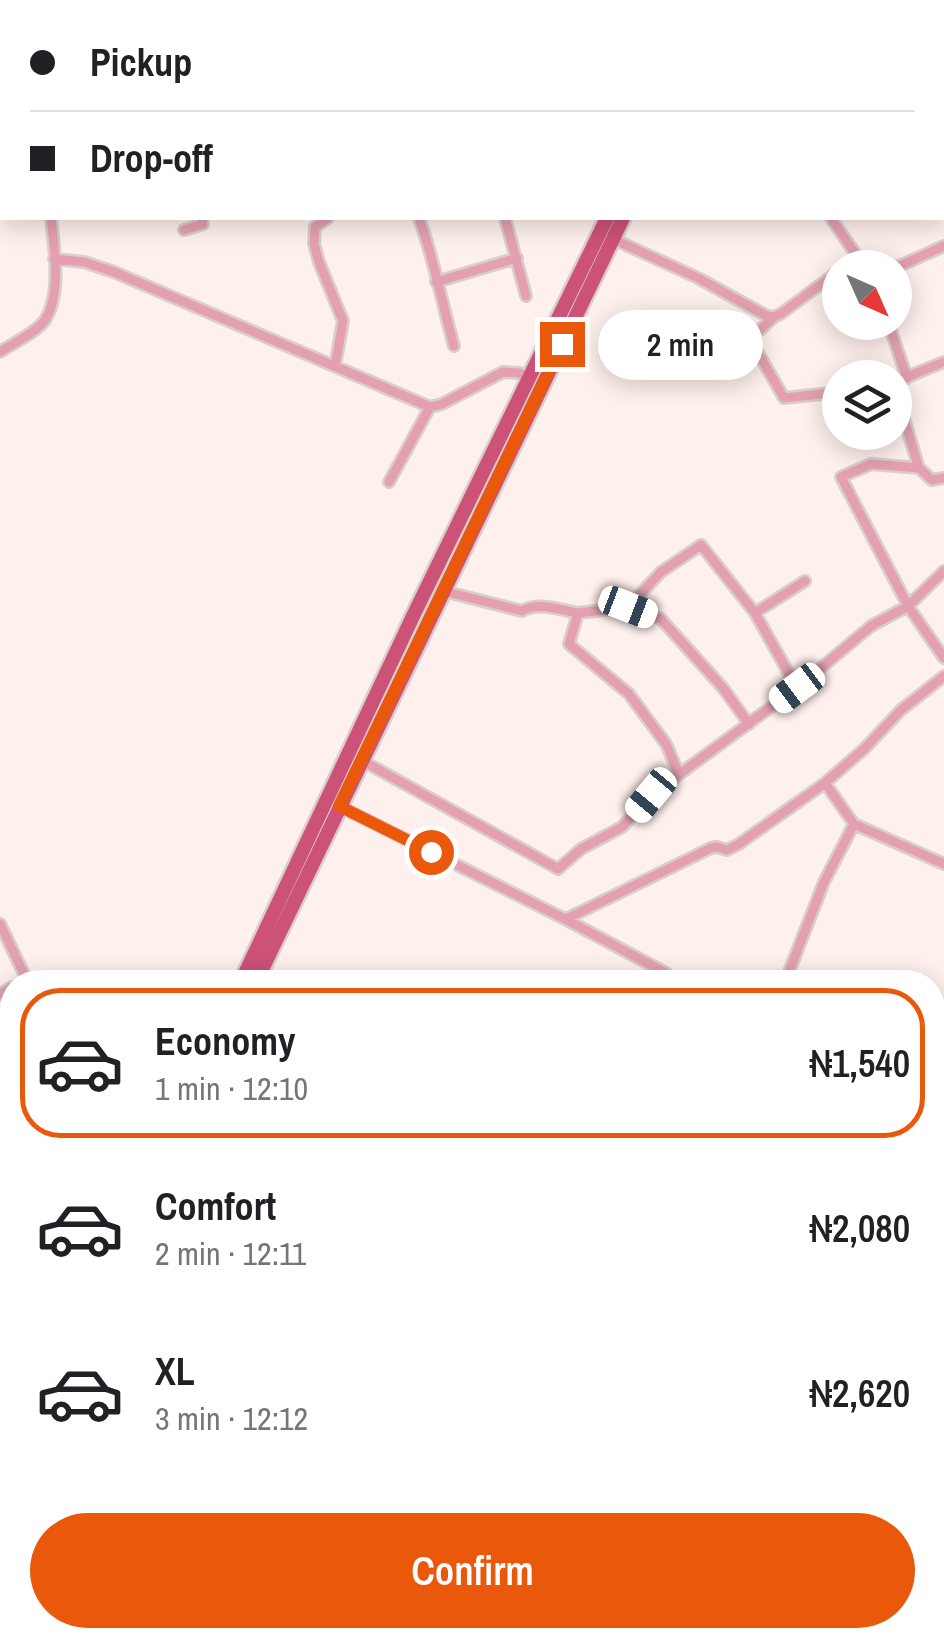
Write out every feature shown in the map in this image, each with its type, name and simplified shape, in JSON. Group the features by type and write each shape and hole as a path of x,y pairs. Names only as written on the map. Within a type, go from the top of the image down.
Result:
{"main road":[{"path":"246,970 606,220"},
{"path":"262,970 622,220"}],"street":[{"path":"0,352 44,322 54,292 51,220"},
{"path":"184,230 202,224 201,220"},
{"path":"325,220 315,227 314,244 343,321 334,366"},
{"path":"420,220 454,346"},
{"path":"507,220 526,296"},
{"path":"833,220 856,250"},
{"path":"613,239 774,317"},
{"path":"912,260 944,246"},
{"path":"436,282 517,258"},
{"path":"54,259 84,262 114,272 430,407 503,372 531,378"},
{"path":"822,283 750,338 784,398 822,394"},
{"path":"912,375 944,362"},
{"path":"389,482 430,407"},
{"path":"912,445 919,468 932,480 944,478"},
{"path":"919,468 872,464 840,477 908,606 944,658"},
{"path":"628,607 662,572 701,545 755,613 797,688"},
{"path":"362,760 558,869 581,849 622,827 651,795 797,688 872,626 908,606 944,572"},
{"path":"755,613 805,581"},
{"path":"443,591 522,612 530,606 578,613 628,607 661,620 749,724"},
{"path":"578,613 570,644 628,694 666,744 679,774"},
{"path":"566,919 711,848 727,850 740,844 825,783 901,710 944,676"},
{"path":"825,783 854,824 944,864"},
{"path":"339,806 660,970"},
{"path":"790,970 824,882 854,824"},
{"path":"0,924 20,970"}],"route":[{"path":"431,852 339,806 562,344"}]}
